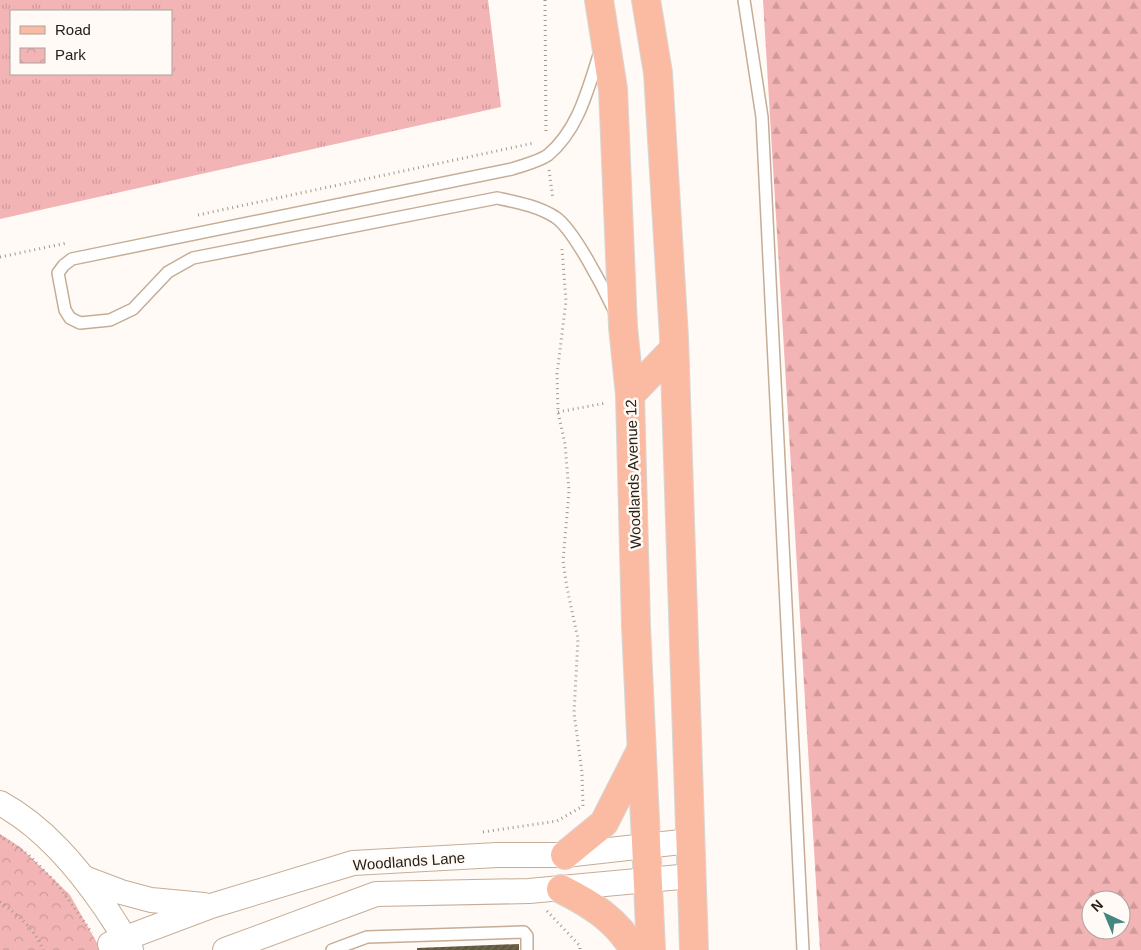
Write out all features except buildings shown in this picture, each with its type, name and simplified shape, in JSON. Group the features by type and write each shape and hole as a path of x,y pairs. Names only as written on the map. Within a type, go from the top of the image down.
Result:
{"main road":[{"name":"Woodlands Avenue 12","path":"599,0 614,89 623,327 630,395 636,626 651,950"},
{"path":"646,0 658,73 674,349 694,950"},
{"path":"630,395 674,349"},
{"path":"565,856 604,822 618,799 642,749"},
{"path":"561,889 591,904 605,915 628,940 634,950"}],"street":[{"path":"0,803 27,819 84,878 115,944"},
{"path":"0,819 56,865 115,944"},
{"name":"Woodlands Lane","path":"115,944 211,906 353,863 497,855 565,856 690,841"},
{"name":"Woodlands Lane","path":"225,950 376,894 529,891 691,876"},
{"path":"84,878 120,892 151,900 211,906"}],"lane":[{"path":"744,0 762,117 803,950"},
{"path":"605,38 578,117 547,155 512,169 72,260 58,272 64,310 70,318 80,323 110,320 133,309 168,272 193,258 497,198 523,203 556,217 576,242 623,327"},
{"path":"332,950 367,936 524,932 527,936 527,950"}],"path":[{"path":"480,832 558,821 583,806 582,773 574,713 578,639 563,561 569,491 564,444 558,412 557,374 566,301 561,246 547,155 544,0"},
{"path":"195,216 547,141"},
{"path":"0,257 68,243"},
{"path":"0,836 29,855 115,944"},
{"path":"0,902 17,914 33,930 43,950"}],"green space":[{"path":"0,0 488,0 501,107 0,219"},
{"path":"763,0 1141,0 1141,950 820,950"},
{"path":"0,834 20,847 70,895 101,950 0,950"}]}
